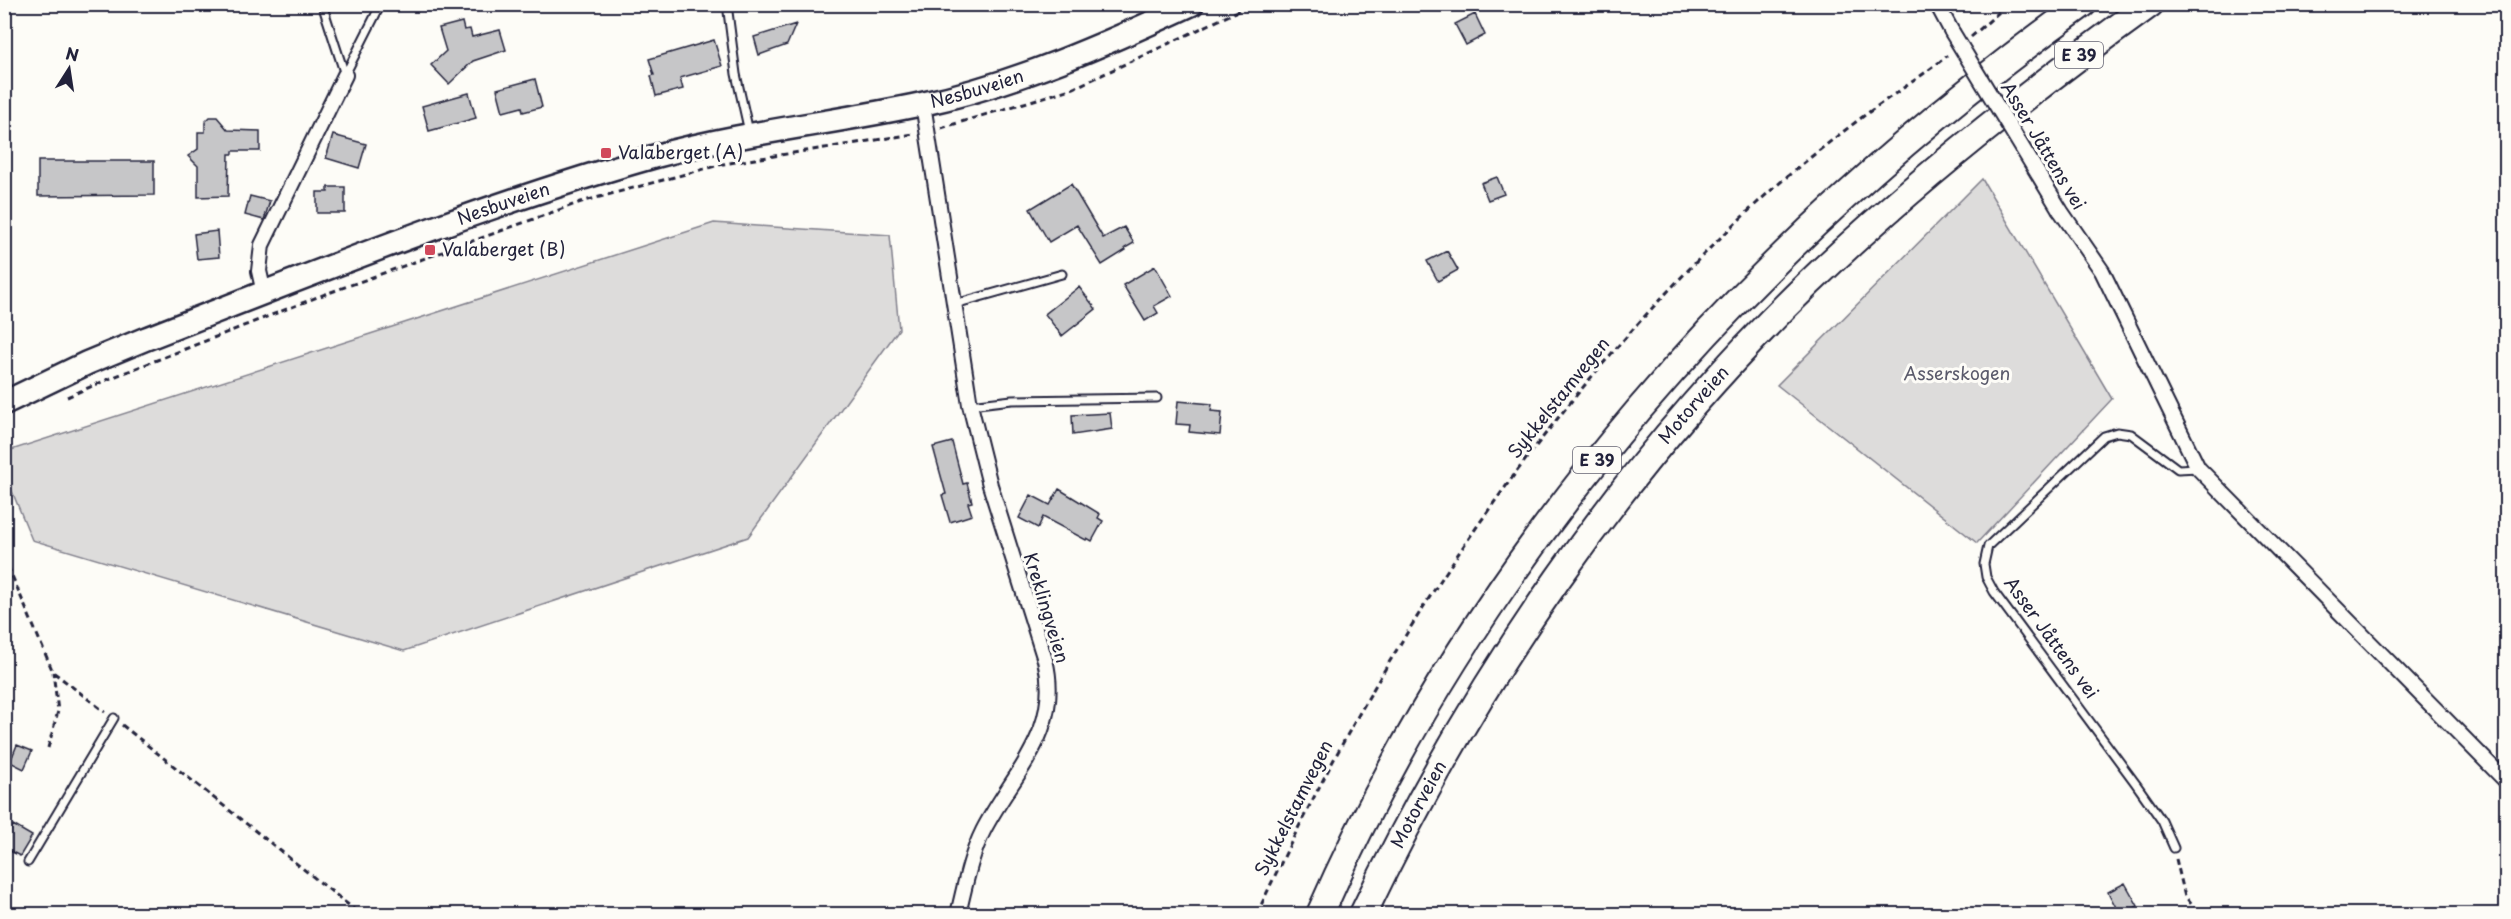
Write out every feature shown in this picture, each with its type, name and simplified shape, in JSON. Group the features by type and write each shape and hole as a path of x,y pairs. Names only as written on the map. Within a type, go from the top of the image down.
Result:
{"highway":[{"name":"E 39","path":"1320,915 1386,780 1452,666 1551,520 1646,399 1734,302 1781,255 1873,171 1975,85 2083,4"},
{"name":"Motorveien","path":"1363,915 1422,796 1498,668 1561,574 1680,422 1764,328 1808,284 1909,192 2071,61 2150,4"}],"main road":[{"name":"Nesbuveien","path":"4,403 87,363 264,293 516,199 588,175 702,144 923,104 1004,81 1055,63 1192,4"}],"street":[{"name":"Asser Jåttens vei","path":"1937,4 2060,210 2102,271 2198,468 2506,781"},
{"path":"264,293 259,271 262,245 345,75"},
{"name":"Kreklingveien","path":"923,104 970,405 990,485 1045,660 1049,683 1043,724 1034,751 984,829 976,847 958,915"}],"lane":[{"path":"322,4 345,75"},
{"path":"345,75 381,4"},
{"path":"727,4 736,74 750,135"},
{"path":"955,304 1062,274"},
{"path":"970,405 1012,400 1157,398"},
{"name":"Asser Jåttens vei","path":"2174,848 2162,821 2136,784 1994,592 1986,577 1984,564 1985,552 1994,539 2056,484 2104,436 2117,432 2131,434 2170,465 2178,469 2198,468"},
{"path":"28,862 114,718"}],"path":[{"path":"58,401 111,378 320,297 581,202 723,164 929,132 1074,88 1253,4"},
{"path":"1968,39 2008,4"},
{"name":"Sykkelstamvegen","path":"1257,915 1322,779 1401,642 1488,510 1585,385 1678,281 1759,202 1839,134 1952,52"},
{"path":"4,557 53,672 58,711 48,748"},
{"path":"53,672 360,915"},
{"path":"2174,848 2185,896 2199,915"}],"green space":[{"name":"Asserskogen","path":"1982,179 2112,399 1977,543 1777,385"},
{"path":"714,223 890,235 899,329 748,537 404,651 32,540 5,474 5,452"}],"building":[{"path":"1475,14 1485,35 1466,45 1455,24"},
{"path":"462,22 464,30 470,29 472,37 500,30 506,50 473,61 449,84 431,65 446,51 439,28"},
{"path":"796,24 787,45 759,55 754,37"},
{"path":"714,40 722,66 680,78 683,89 656,96 651,76 654,75 649,59"},
{"path":"535,79 542,107 523,112 522,107 503,112 497,89"},
{"path":"469,93 476,118 429,131 422,106"},
{"path":"210,117 217,117 228,130 260,131 260,151 233,151 233,154 229,154 228,196 198,197 198,166 188,156 198,149 198,132 205,132 205,122"},
{"path":"333,135 366,144 359,168 326,158"},
{"path":"38,161 154,161 154,195 38,196"},
{"path":"1497,177 1504,194 1488,200 1481,183"},
{"path":"1071,184 1103,238 1124,227 1134,243 1102,265 1077,225 1049,242 1030,209"},
{"path":"328,187 345,187 345,213 317,213 317,192 328,192"},
{"path":"250,196 270,201 264,220 245,215"},
{"path":"217,231 219,257 197,259 194,234"},
{"path":"1447,251 1458,270 1438,281 1427,261"},
{"path":"1155,266 1172,296 1154,306 1158,313 1145,321 1123,285"},
{"path":"1079,287 1096,309 1062,336 1045,314"},
{"path":"1178,401 1212,404 1211,411 1222,412 1220,435 1189,432 1190,425 1176,424"},
{"path":"1110,413 1112,429 1073,435 1072,415"},
{"path":"952,442 963,484 967,483 972,502 968,503 972,515 950,522 942,495 946,494 933,447"},
{"path":"1059,489 1100,514 1098,518 1103,521 1092,541 1043,517 1038,528 1019,518 1031,495 1050,505"},
{"path":"17,745 32,751 24,769 10,762"},
{"path":"13,825 32,836 20,856 4,848 4,842"},
{"path":"2125,883 2138,906 2120,915 2108,892"}],"place":[{"name":"Valaberget (A)","path":"606,153"},
{"name":"Valaberget (B)","path":"430,250"}]}
